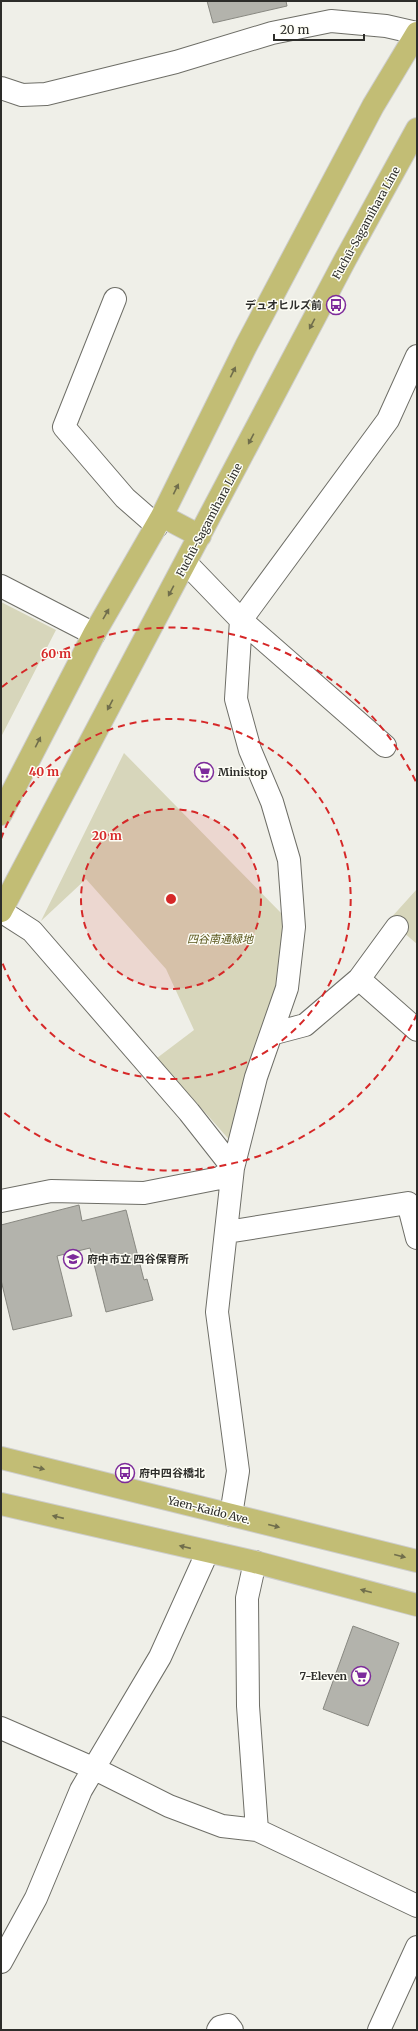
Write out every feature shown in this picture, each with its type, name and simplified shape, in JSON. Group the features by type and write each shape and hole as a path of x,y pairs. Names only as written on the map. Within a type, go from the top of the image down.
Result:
{"main road":[{"path":"1,814 94,634 160,521 250,339 373,106 417,33"},
{"name":"Fuchū-Sagamihara Line","path":"1,911 345,260 417,129"},
{"path":"160,521 200,536"},
{"name":"Yaen-Kaido Ave.","path":"1,1458 417,1560"},
{"path":"1,1504 208,1553 255,1562 417,1604"}],"street":[{"path":"1,88 22,94 46,94 176,62 272,34 331,21 386,26 417,33"},
{"path":"115,299 64,427 125,498 160,521"},
{"path":"231,1515 238,1471 217,1312 233,1168 256,1077 286,988 293,919 289,860 272,802 250,750 236,699 241,620 388,420 417,356"},
{"path":"186,563 241,620 385,746"},
{"path":"1,586 94,634"},
{"path":"1,911 32,931 189,1112 233,1168"},
{"path":"271,1034 305,1025 358,979 397,927"},
{"path":"358,979 417,1030"},
{"path":"1,1201 51,1191 144,1193 220,1178 233,1168"},
{"path":"227,1232 408,1203 417,1238"},
{"path":"1,1962 36,1898 81,1790 95,1769 160,1657 208,1553"},
{"path":"255,1562 247,1598 248,1706 256,1830"},
{"path":"1,1728 95,1769 169,1806 222,1826 256,1830 417,1906"},
{"path":"379,2030 417,1947"},
{"path":"218,2030 228,2025 232,2030"}],"green space":[{"path":"1,602 56,630 1,737"},
{"name":"四谷南通緑地","path":"124,753 284,916 277,989 233,1144 157,1058 194,1030 166,969 86,879 41,921"},
{"path":"417,889 417,944 389,920"}],"building":[{"path":"207,1 286,1 287,6 213,23"},
{"name":"府中市立 四谷保育所","path":"79,1205 82,1221 126,1210 144,1280 147,1279 153,1300 106,1312 90,1248 57,1256 72,1316 13,1330 1,1280 1,1225"},
{"name":"7-Eleven","path":"353,1626 399,1643 368,1726 323,1709"}],"place":[{"name":"デュオヒルズ前","path":"336,305"},
{"name":"Ministop","path":"204,772"},
{"name":"府中市立 四谷保育所","path":"73,1259"},
{"name":"府中四谷橋北","path":"125,1473"},
{"name":"7-Eleven","path":"361,1676"}]}
